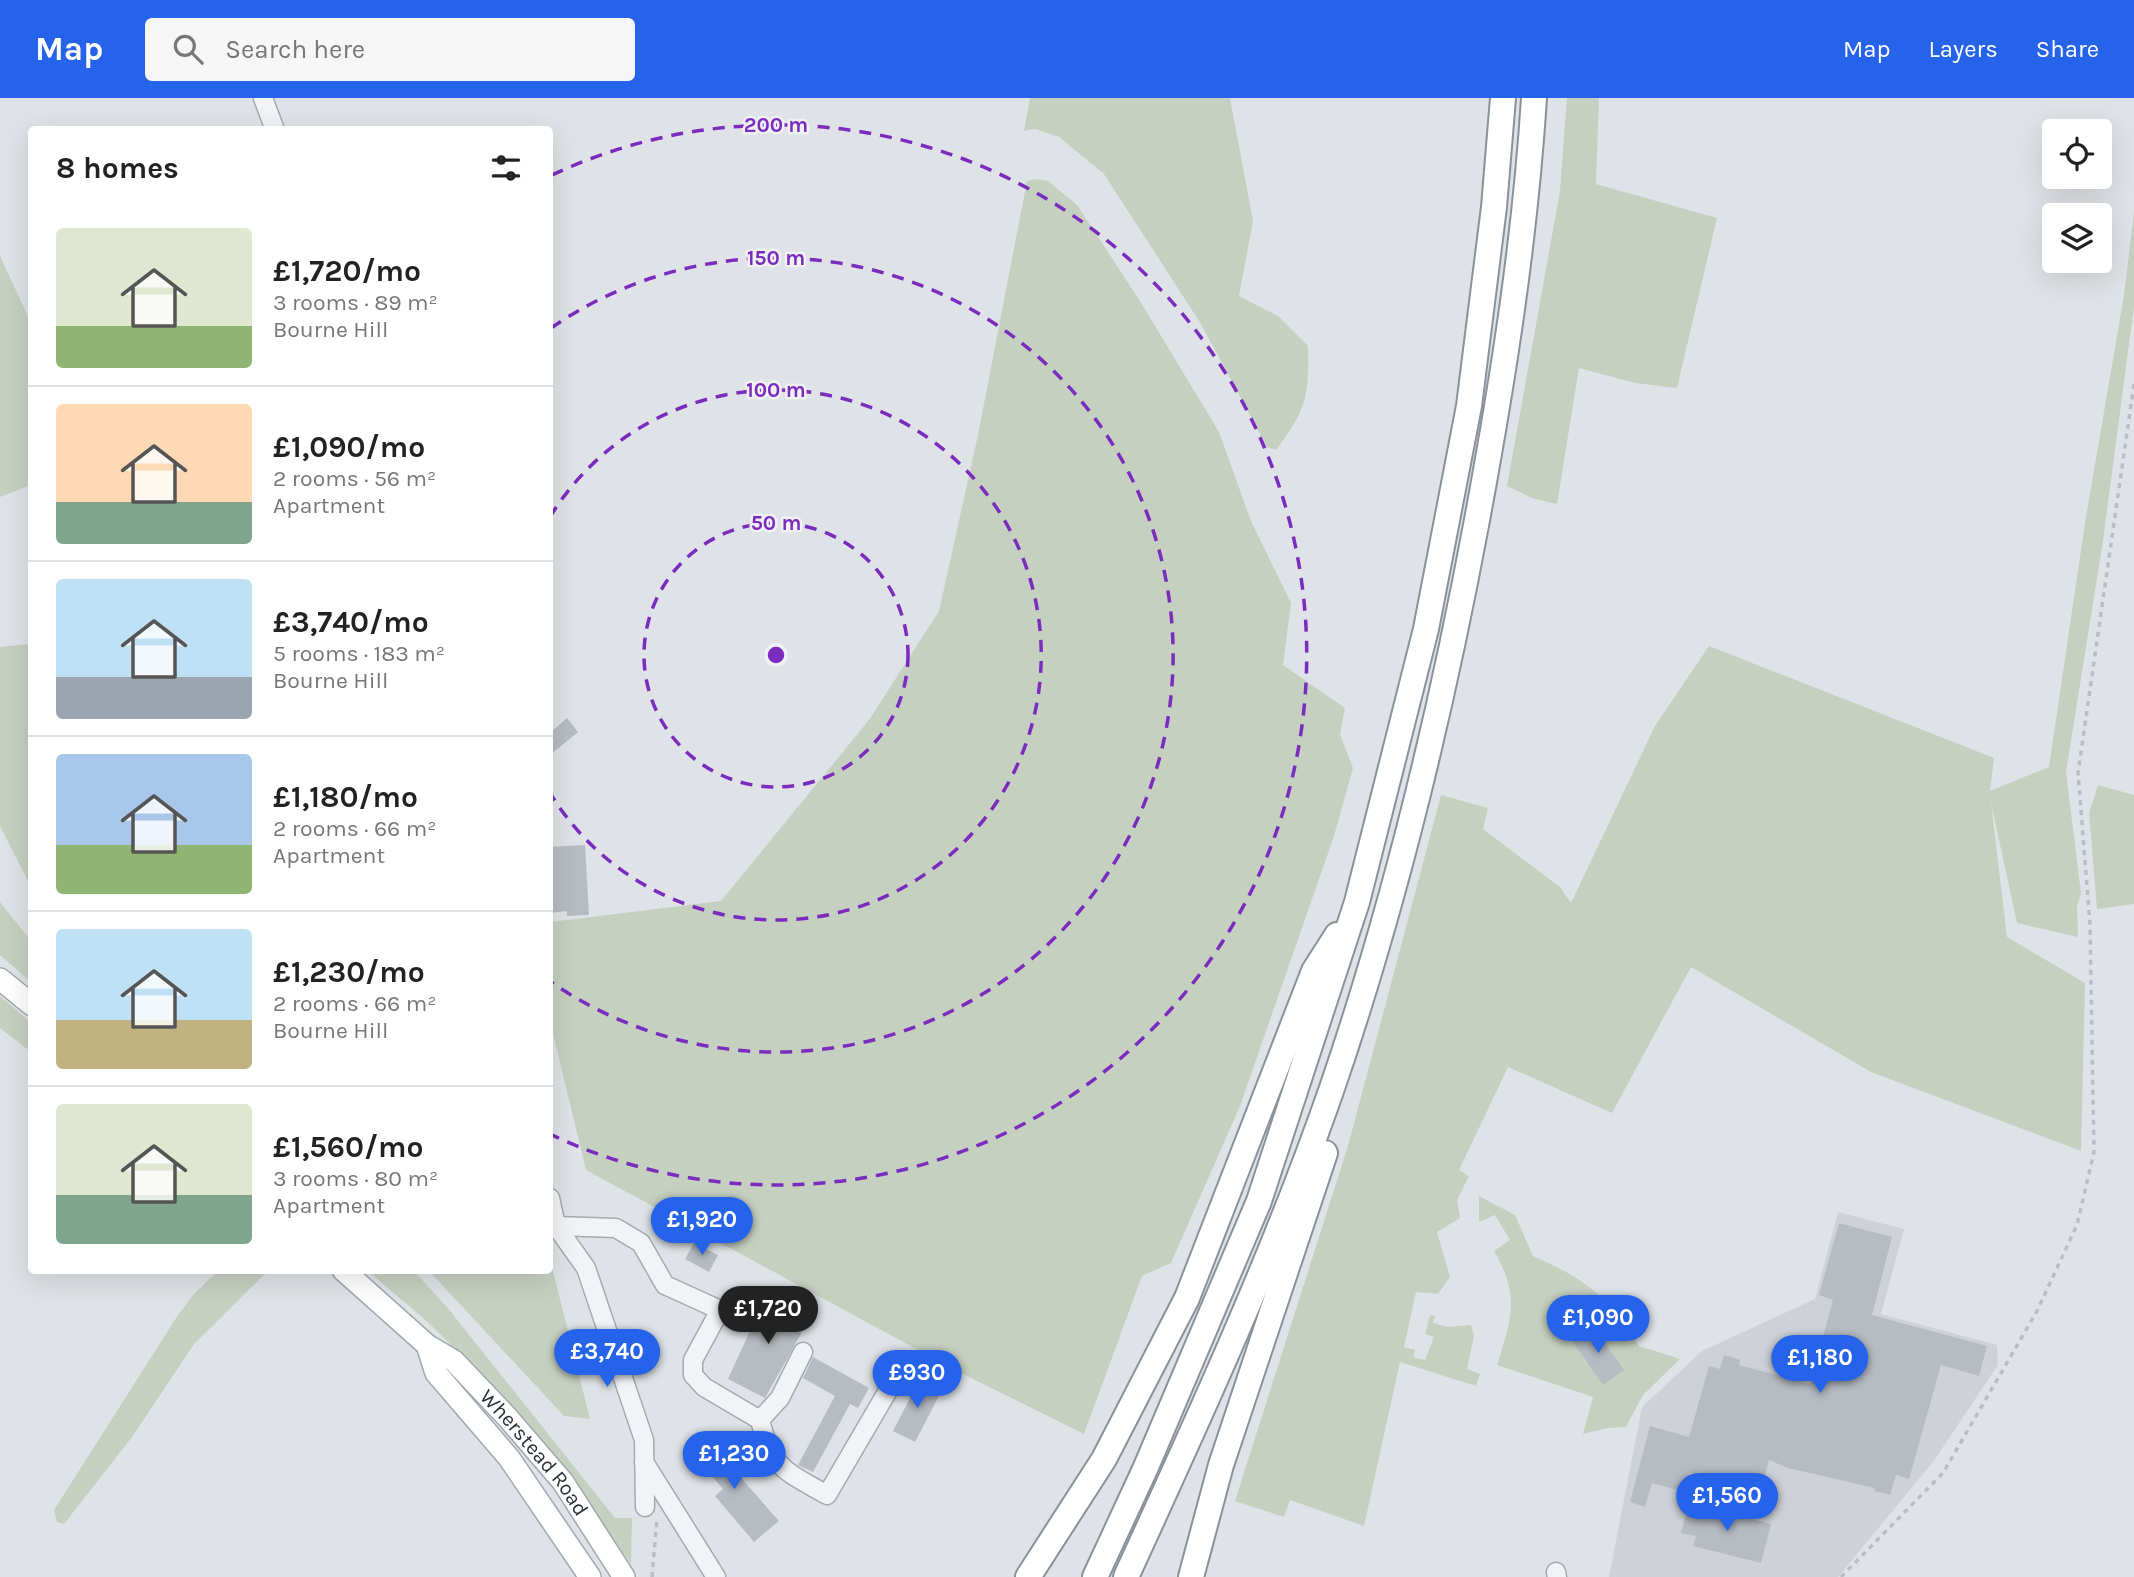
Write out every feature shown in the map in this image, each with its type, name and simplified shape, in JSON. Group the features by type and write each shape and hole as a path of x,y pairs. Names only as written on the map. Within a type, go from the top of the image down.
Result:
{"highway":[{"path":"1095,1577 1146,1467 1259,1201 1357,902 1426,629 1469,406 1494,207 1503,98"},
{"path":"1126,1577 1287,1209 1331,1090 1388,911 1454,640 1496,415 1528,200 1534,98"},
{"path":"1028,1577 1104,1459 1187,1298 1314,971 1357,902"},
{"path":"1191,1577 1221,1465 1326,1151 1331,1090"}],"main road":[{"path":"0,979 28,1002"},
{"name":"Wherstead Road","path":"347,1274 427,1345 454,1360 509,1418 563,1482 624,1577"},
{"name":"Wherstead Road","path":"427,1345 436,1373 509,1458 590,1577"}],"street":[{"path":"263,98 274,126"},
{"path":"553,1212 556,1226 586,1268 644,1440 645,1507"},
{"path":"556,1226 616,1228 641,1243 665,1284 720,1310 693,1360 693,1375 704,1387 760,1420 767,1450 776,1463 827,1495 893,1382"},
{"path":"760,1420 780,1398 803,1352"},
{"path":"645,1462 716,1577"}],"path":[{"path":"1841,1577 1943,1473 2036,1311 2077,1225 2094,1152 2090,924 2078,772 2134,384"},
{"path":"652,1577 656,1541"}],"shaded area":[{"path":"1838,1212 1904,1229 1881,1314 1997,1345 1998,1365 1933,1462 1838,1577 1609,1577 1642,1407 1702,1351 1815,1299"}],"green space":[{"path":"1030,98 1230,98 1253,221 1239,296 1278,316 1308,346 1308,378 1304,401 1294,423 1276,450 1267,447 1201,324 1104,174 1059,137 1035,129 1024,131"},
{"path":"1567,98 1599,98 1596,184 1717,218 1677,388 1635,383 1579,368 1557,504 1532,498 1507,486 1560,191"},
{"path":"1027,181 1048,181 1077,205 1140,301 1219,432 1251,521 1291,603 1283,665 1345,708 1340,734 1353,768 1334,836 1240,1106 1171,1263 1142,1276 1084,1434 953,1369 586,1170 553,1033 553,922 721,901 869,720 939,611 978,435"},
{"path":"2134,212 2134,306 2103,541 2066,772 2081,893 2077,906 2078,937 2017,923 1991,803 2007,937 2085,983 2081,1151 1871,1072 1691,967 1612,1113 1508,1067 1459,1170 1469,1176 1457,1200 1460,1218 1437,1232 1450,1277 1438,1294 1416,1292 1404,1347 1415,1350 1413,1357 1425,1360 1434,1337 1425,1334 1430,1315 1435,1316 1433,1323 1447,1327 1471,1325 1474,1336 1467,1369 1480,1374 1476,1386 1400,1362 1364,1526 1290,1500 1284,1517 1235,1501 1348,1146 1441,795 1488,808 1483,829 1560,887 1571,903 1655,726 1709,646 1994,758 1990,791 2049,767 2085,523 2124,295"},
{"path":"0,256 28,317 28,486 0,497"},
{"path":"28,644 28,881 0,826 0,647"},
{"path":"2098,785 2134,795 2134,904 2097,909 2089,813"},
{"path":"0,902 28,937 28,979 0,955"},
{"path":"0,996 28,1020 28,1050 0,1028"},
{"path":"1479,1196 1515,1215 1533,1256 1581,1281 1594,1291 1617,1315 1639,1346 1680,1359 1643,1395 1626,1427 1583,1434 1593,1397 1497,1365 1507,1334 1511,1307 1508,1281 1494,1251 1510,1240 1495,1215 1479,1222"},
{"path":"553,1271 590,1419 564,1416 432,1274 553,1274"},
{"path":"215,1274 265,1274 194,1344 132,1437 64,1524 57,1522 54,1510 194,1294"},
{"path":"371,1274 417,1274 447,1307 615,1518 632,1518 631,1564 520,1422 472,1367 418,1314"}],"building":[{"path":"567,718 578,732 553,753 553,730"},
{"path":"585,845 589,915 567,916 567,911 553,913 553,847"},
{"path":"1839,1223 1892,1237 1872,1315 1987,1346 1979,1376 1941,1365 1909,1479 1896,1475 1890,1495 1874,1491 1875,1488 1788,1468 1769,1460 1761,1489 1706,1473 1705,1477 1690,1473 1685,1492 1652,1483 1645,1507 1630,1502 1650,1426 1689,1437 1709,1366 1720,1369 1724,1355 1740,1360 1739,1365 1810,1384 1833,1300 1819,1295"},
{"path":"694,1243 718,1255 709,1272 685,1259"},
{"path":"767,1294 811,1316 765,1398 728,1379"},
{"path":"1592,1325 1624,1370 1603,1385 1571,1339"},
{"path":"813,1357 869,1388 858,1408 850,1404 813,1472 798,1465 835,1396 803,1378"},
{"path":"920,1379 942,1390 915,1442 893,1431"},
{"path":"701,1433 779,1521 754,1542 715,1496 723,1489 686,1446"},
{"path":"1689,1503 1771,1524 1761,1563 1693,1546 1696,1536 1681,1533"}]}
